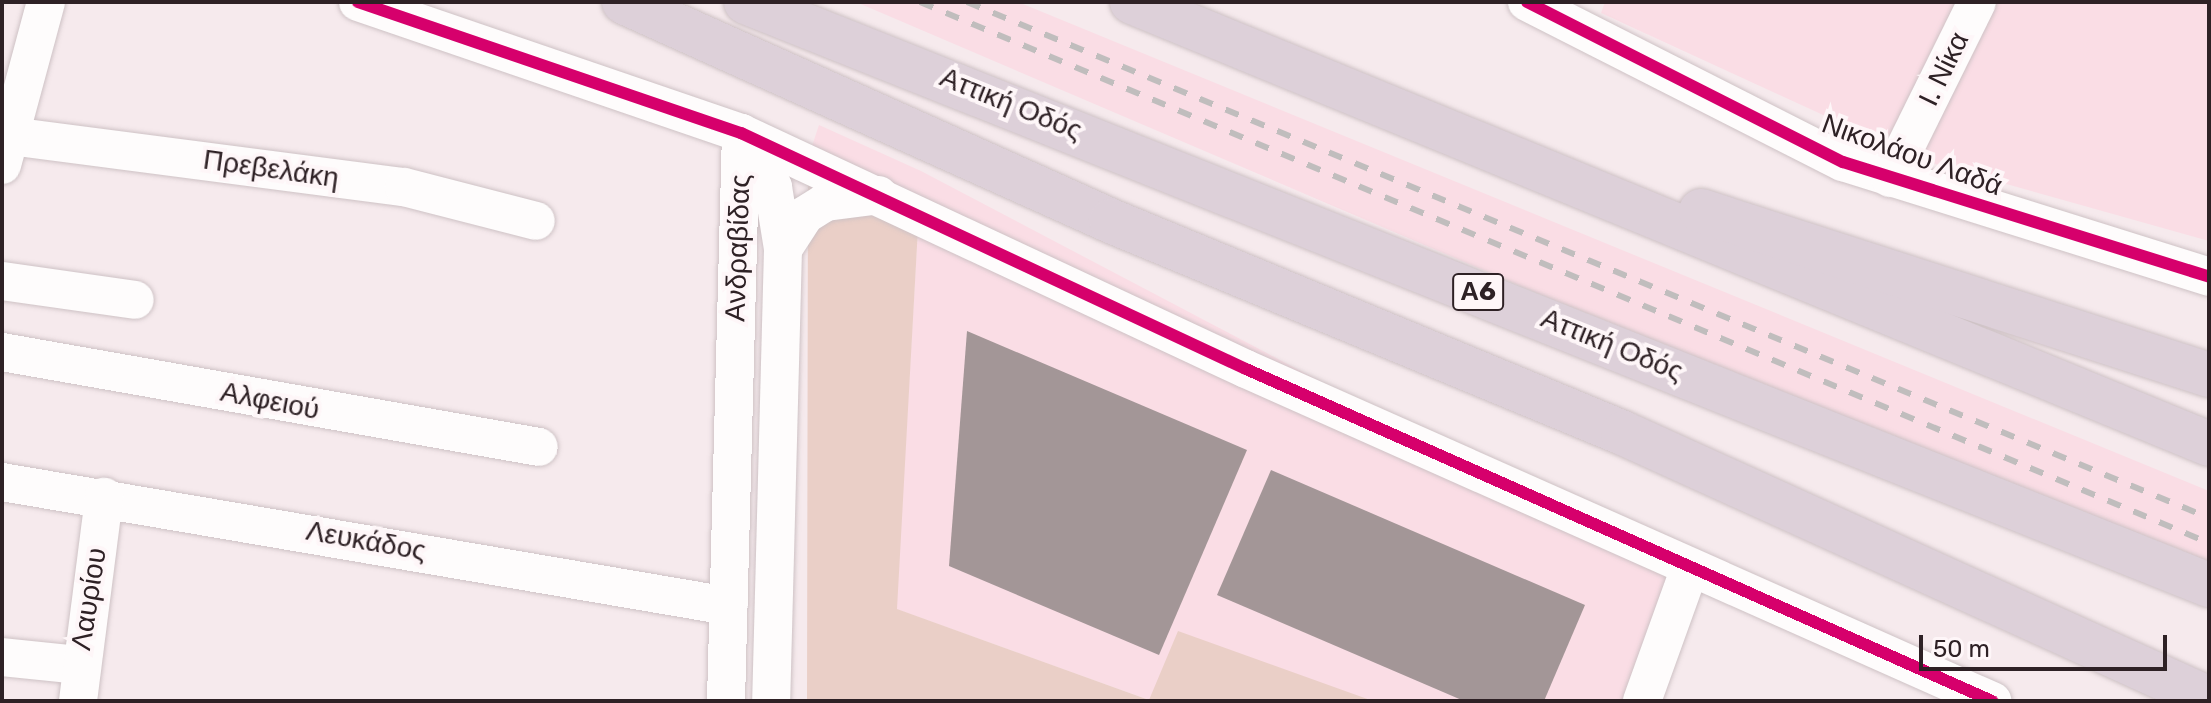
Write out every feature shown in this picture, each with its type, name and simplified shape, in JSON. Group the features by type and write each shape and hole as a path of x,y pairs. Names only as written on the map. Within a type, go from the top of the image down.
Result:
{"highway":[{"path":"624,2 1111,221 1623,433 2209,699"},
{"name":"Αττική Οδός","path":"746,2 2209,585"},
{"path":"1132,2 2209,444"},
{"path":"1552,173 1778,230 2209,375"}],"street":[{"path":"4,145 46,2"},
{"path":"358,2 741,133 1690,568 1992,701"},
{"name":"Νικολάου Λαδά","path":"1527,2 1890,178 2209,277"},
{"name":"Ι. Νίκα","path":"1890,178 1977,2"},
{"name":"Ανδραβίδας","path":"741,133 773,187 783,249 775,700"},
{"name":"Ανδραβίδας","path":"726,701 741,133"},
{"name":"Πρεβελάκη","path":"4,145 404,187 536,221"},
{"path":"783,249 805,215 826,202 879,195"},
{"path":"2,281 135,300"},
{"name":"Αλφειού","path":"2,352 539,447"},
{"name":"Λευκάδος","path":"2,482 728,606"},
{"name":"Λαυρίου","path":"79,683 104,497"},
{"path":"1642,701 1690,568"},
{"path":"2,657 79,683"}],"shaded area":[{"path":"856,2 1018,2 2209,491 2209,568 1539,294"},
{"path":"1605,2 2209,2 2209,241 1921,160 1601,13"},
{"path":"819,125 921,171 1702,582 1663,701 1152,701 896,609 919,211 808,158"},
{"path":"808,158 919,210 897,609 1149,700 1178,631 1373,701 807,701"}],"building":[{"path":"967,331 1247,450 1159,655 949,566"},
{"path":"1271,470 1585,605 1544,701 1464,701 1217,595"}],"railway":[{"path":"920,2 2209,543"},
{"path":"967,2 2209,518"}],"cycle path":[{"path":"358,2 741,133 1246,369 1992,701"},
{"path":"1527,2 1843,162 2209,277"}]}
